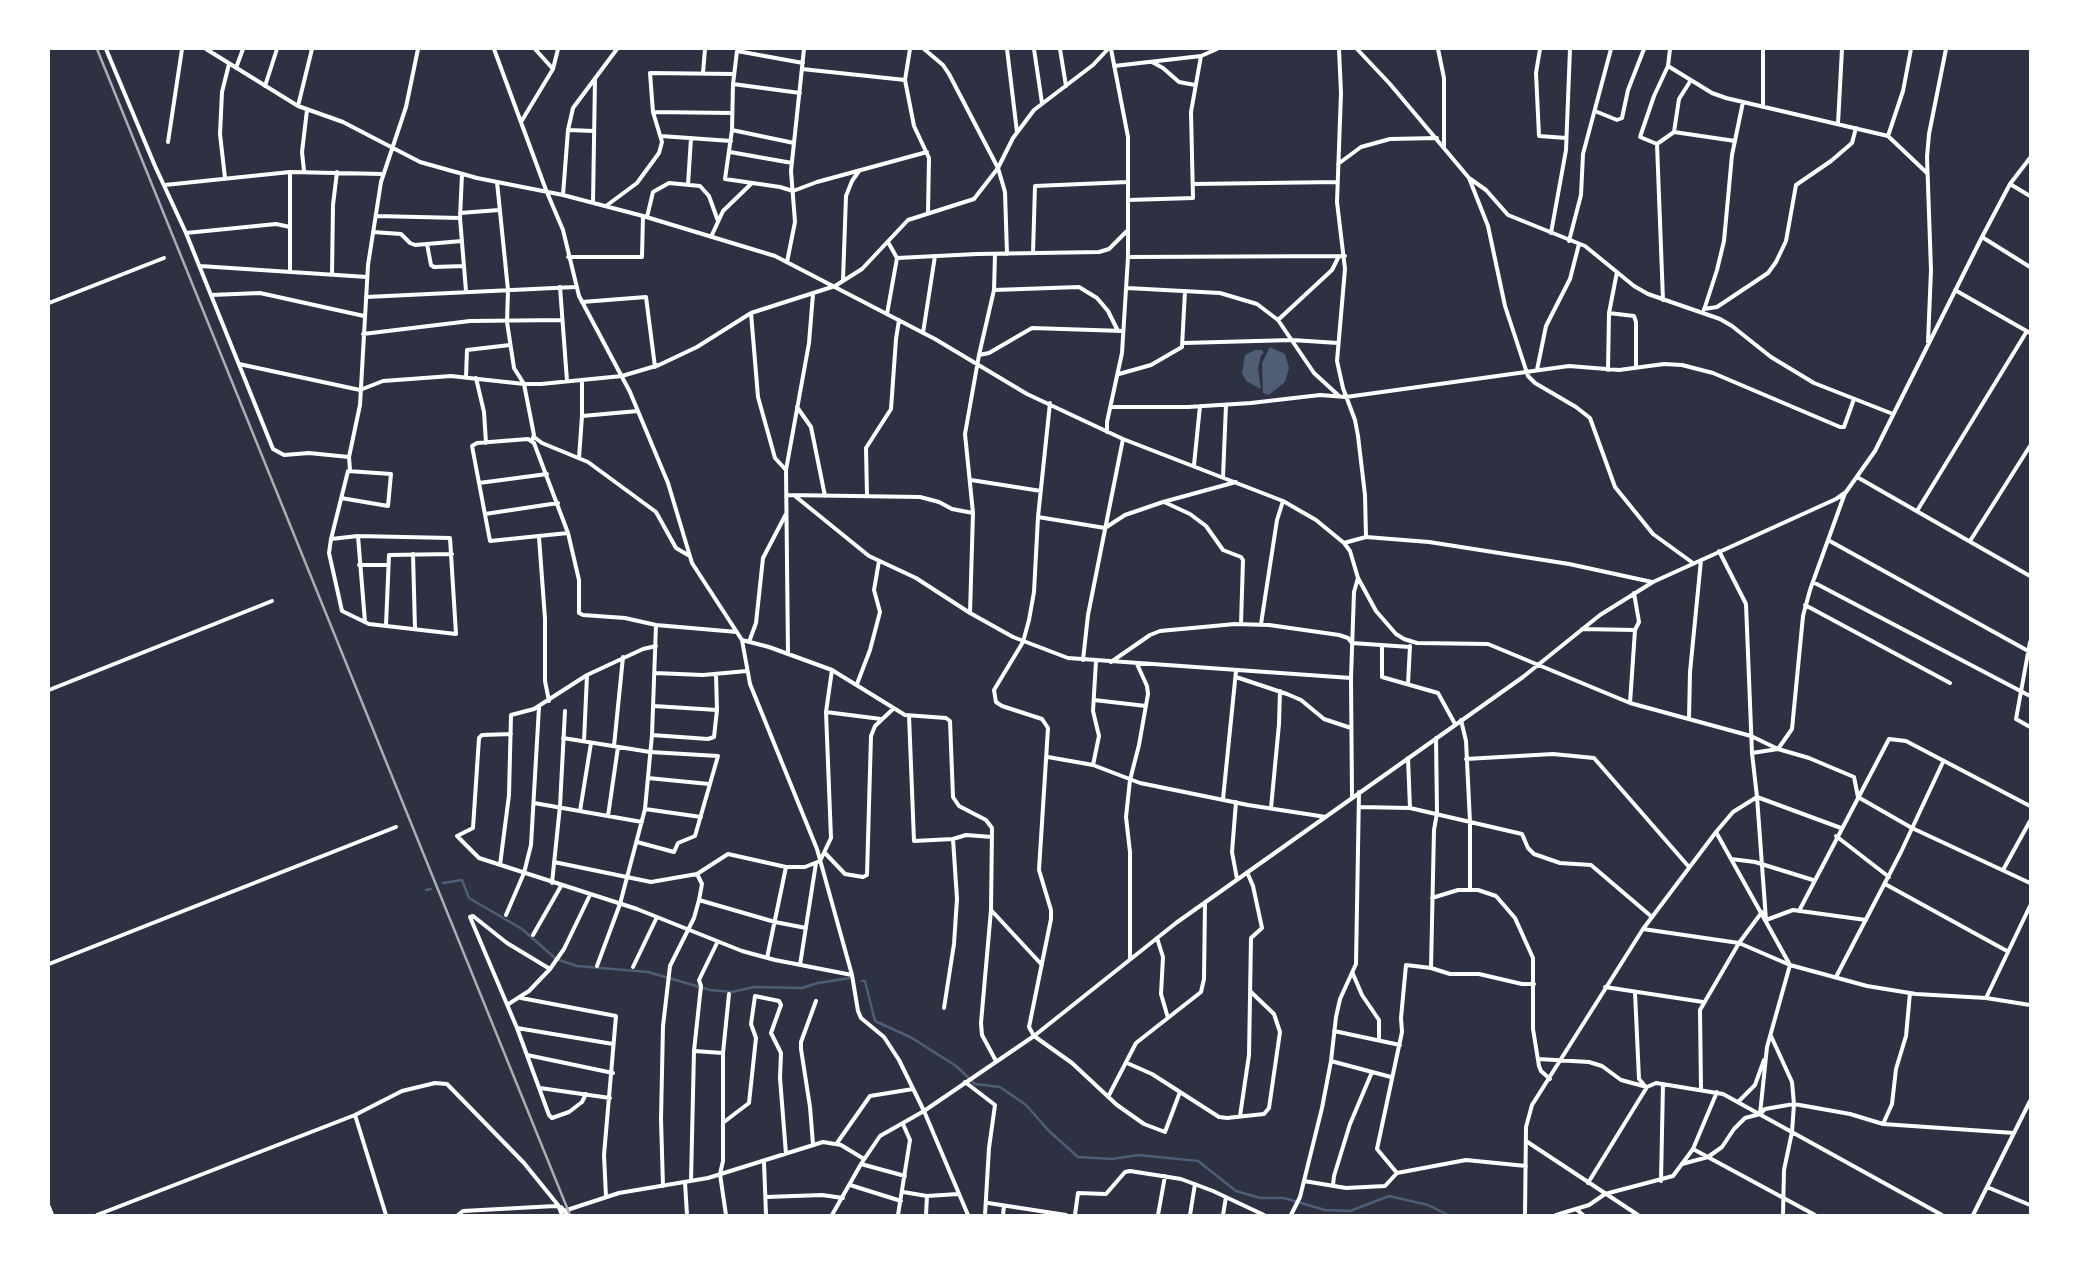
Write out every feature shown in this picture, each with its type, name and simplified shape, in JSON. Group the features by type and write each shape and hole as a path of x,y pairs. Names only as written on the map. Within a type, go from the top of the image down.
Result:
{"street":[{"path":"106,49 200,266 273,449 284,455 309,453 349,457"},
{"path":"168,142 182,49"},
{"path":"207,49 298,106 343,122 420,162 462,174 546,190 593,202 761,250 900,320 1027,394 1050,403 1123,439 1283,501 1316,520 1344,543 1350,551 1358,578 1376,611 1396,634 1410,641 1488,644 1536,666 1630,703 1750,736 1778,749 1809,758 1854,777 1858,797 1912,828 2030,883"},
{"path":"236,68 243,49"},
{"path":"265,86 277,49"},
{"path":"298,106 312,49"},
{"path":"331,539 358,536 448,538 451,540 456,634 366,622 342,611 329,560 331,539 350,470 349,457 360,405 367,277 383,174 406,107 418,49"},
{"path":"494,49 546,190 563,230 575,287 622,376 638,411 668,483 688,545 688,555"},
{"path":"535,49 553,69"},
{"path":"521,122 553,69 558,50 563,49"},
{"path":"563,195 568,130 573,108 617,49"},
{"path":"703,73 705,49"},
{"path":"787,262 795,222 792,163 804,49"},
{"path":"910,49 905,80 914,126 929,158 928,214"},
{"path":"924,49 943,65 949,74 998,168 1005,192 1007,254"},
{"path":"1006,49 1017,132"},
{"path":"1034,49 1042,104"},
{"path":"1060,49 1066,86"},
{"path":"239,364 360,390 383,380 451,376 524,384 622,376 655,367 698,347 751,313 835,286 862,269 908,220 974,199 998,168 1017,132 1042,104 1094,65 1110,49"},
{"path":"1107,432 1107,422 1119,374 1128,257 1128,137 1110,49"},
{"path":"1114,66 1200,56 1217,49"},
{"path":"1339,49 1341,93 1337,208 1345,256 1338,344 1339,373 1355,420 1358,436 1365,495 1366,537"},
{"path":"1357,49 1436,138 1468,178 1488,226 1505,306 1527,372 1535,383 1576,407 1590,418 1615,487 1653,534 1693,563"},
{"path":"1438,49 1444,78 1444,148"},
{"path":"1540,49 1536,73 1539,136 1566,138"},
{"path":"1551,233 1564,164 1570,49"},
{"path":"1569,241 1581,195 1583,154 1611,49"},
{"path":"1595,111 1617,120 1622,118 1628,90 1644,49"},
{"path":"1656,144 1640,137 1654,96 1668,66 1670,49"},
{"path":"1763,49 1763,107"},
{"path":"1838,124 1842,49"},
{"path":"1888,136 1901,99 1911,49"},
{"path":"1928,344 1931,270 1927,173 1929,134 1946,49"},
{"path":"803,63 738,50 733,84 730,152 724,178 780,187 793,191 816,182 859,172 927,152"},
{"path":"1128,200 1192,199 1190,112 1200,56"},
{"path":"1151,62 1163,68 1179,82 1195,86"},
{"path":"225,178 220,134 222,92 229,64"},
{"path":"1668,66 1712,94 1888,136 1927,173"},
{"path":"802,69 905,80"},
{"path":"606,206 637,183 658,153 662,142 653,112 650,72 734,74"},
{"path":"593,202 595,78"},
{"path":"1674,132 1679,99 1691,80"},
{"path":"733,84 800,93"},
{"path":"1704,311 1724,241 1735,141 1743,102"},
{"path":"304,171 302,152 307,110"},
{"path":"653,112 732,114"},
{"path":"1704,311 1717,307 1768,273 1776,262 1786,241 1796,185 1852,143 1856,128"},
{"path":"568,130 594,131"},
{"path":"732,130 794,143"},
{"path":"1656,144 1674,132 1735,141"},
{"path":"661,136 731,140"},
{"path":"688,185 691,138"},
{"path":"1338,164 1361,147 1390,139 1436,138"},
{"path":"1656,144 1663,300"},
{"path":"730,152 792,163"},
{"path":"832,1215 864,1159 880,1136 924,1111 1034,1036 1205,902 1536,666 1582,629 1653,582 1836,499 1846,492 1875,451 2010,184 2030,158"},
{"path":"165,185 304,171 383,174"},
{"path":"290,172 290,272"},
{"path":"332,275 332,205 337,172"},
{"path":"843,280 846,196 852,181 859,172"},
{"path":"462,174 460,216 466,291"},
{"path":"1468,178 1486,190 1508,216 1590,249 1634,286 1663,300 1704,311 1732,326 1771,357 1814,383 1893,414"},
{"path":"497,182 498,210 505,241 508,290 507,322 514,368 524,384 533,439 568,533 579,580 579,613 625,618 656,625 737,632"},
{"path":"1033,253 1035,186 1128,182"},
{"path":"1192,184 1337,182"},
{"path":"568,257 642,257 645,216 652,196 655,190 669,183 700,186 705,190 718,222"},
{"path":"711,237 729,204 752,183"},
{"path":"2010,184 2030,196"},
{"path":"376,216 460,216 498,210"},
{"path":"186,233 276,224 290,227"},
{"path":"373,232 402,234 410,244 462,241"},
{"path":"897,258 1100,252 1109,250 1128,232"},
{"path":"1982,237 2030,267"},
{"path":"887,314 897,258 888,242"},
{"path":"426,244 431,265 434,267 464,266"},
{"path":"1537,370 1546,326 1570,279 1579,244"},
{"path":"970,613 973,513 965,434 979,355 994,290 995,254"},
{"path":"923,333 935,256"},
{"path":"1278,320 1332,270 1338,256"},
{"path":"1128,257 1345,256"},
{"path":"49,302 164,258"},
{"path":"200,266 367,277"},
{"path":"1608,370 1610,313 1617,272"},
{"path":"560,287 567,381"},
{"path":"366,296 575,287"},
{"path":"994,290 1079,287 1097,298 1121,331"},
{"path":"1126,288 1220,293 1257,304 1278,320 1314,373 1340,396"},
{"path":"1917,511 2029,332 1955,290"},
{"path":"1119,374 1164,360 1178,351 1184,343 1186,291"},
{"path":"211,295 260,293 364,316"},
{"path":"788,654 786,470 809,343 813,294"},
{"path":"582,302 646,297 655,367"},
{"path":"751,313 758,397 775,458 786,470"},
{"path":"1610,313 1634,316 1636,322 1636,368"},
{"path":"363,334 465,322 562,320"},
{"path":"867,496 866,448 891,409 896,339 900,320"},
{"path":"979,355 989,353 1032,328 1121,331"},
{"path":"1184,343 1292,340 1338,344"},
{"path":"466,377 466,350 510,345"},
{"path":"1111,407 1226,405 1320,395 1346,397 1569,366 1608,370 1664,364 1698,368 1713,372 1840,427 1844,427 1854,399"},
{"path":"476,378 483,406 486,442"},
{"path":"579,458 582,380"},
{"path":"1050,403 1040,491 1034,592 1023,642 996,685 994,696 996,702 1002,706 1046,722 1048,757 1039,870 1051,910 1051,919 1029,1027 1034,1036 1072,1063 1136,1120 1164,1132 1180,1092"},
{"path":"1223,477 1226,405"},
{"path":"797,406 811,427 825,496"},
{"path":"1194,465 1200,406"},
{"path":"582,416 638,411"},
{"path":"568,533 490,541 471,450 474,444 533,439 588,462 656,512 676,548 688,555 742,640 747,672 818,862 852,975 855,1003 861,1018 891,1047 924,1111 968,1215"},
{"path":"1083,660 1088,615 1123,439"},
{"path":"1970,542 2030,446"},
{"path":"341,498 389,505 391,476 389,472 350,470"},
{"path":"479,483 547,474"},
{"path":"1858,477 1970,542 2030,574"},
{"path":"971,480 1040,491"},
{"path":"1038,518 1105,528 1125,515 1163,502 1236,482"},
{"path":"1752,753 1778,749 1792,729 1805,605 1846,492"},
{"path":"787,495 920,497 952,509 973,513"},
{"path":"796,496 869,556 916,578 970,613 1023,642 1068,658 1236,671 1305,673 1351,678"},
{"path":"1261,624 1277,520 1283,501"},
{"path":"1163,502 1190,514 1206,526 1223,550 1241,557 1244,564 1241,624"},
{"path":"485,514 558,503"},
{"path":"749,642 756,623 763,558 787,513"},
{"path":"358,536 359,565 366,622"},
{"path":"539,537 545,619 545,682 548,701"},
{"path":"1344,543 1366,537 1483,550 1606,571 1653,582"},
{"path":"1828,540 2030,652"},
{"path":"1719,551 1746,604 1750,736 1766,920"},
{"path":"386,625 390,554 452,554"},
{"path":"413,554 415,629"},
{"path":"1689,719 1690,672 1701,560"},
{"path":"857,684 870,650 880,612 874,590 879,561"},
{"path":"359,565 388,565"},
{"path":"1352,797 1351,678 1354,592 1358,578"},
{"path":"1813,582 2030,696"},
{"path":"1630,703 1634,630 1639,622 1634,593"},
{"path":"49,690 272,601"},
{"path":"1805,605 1950,683"},
{"path":"1111,662 1160,631 1241,624 1261,624 1339,635 1348,638 1352,643 1410,647"},
{"path":"597,966 620,904 646,809 654,706 656,625"},
{"path":"1582,629 1634,630"},
{"path":"742,640 832,670 857,684 893,709 909,715 946,718 950,721 953,797 959,806 990,823 992,837 991,910 981,1030 996,1062"},
{"path":"1408,684 1410,641"},
{"path":"2030,642 2030,652 2016,719 2030,727"},
{"path":"1382,645 1381,676 1438,693 1455,724"},
{"path":"500,866 509,795 511,715 539,707 587,675 623,657 656,646"},
{"path":"608,816 623,657"},
{"path":"1093,765 1099,736 1093,711 1096,661"},
{"path":"1130,960 1130,852 1126,823 1130,780 1146,706 1147,686 1137,664"},
{"path":"800,965 818,862 825,853 831,838 826,712 832,670"},
{"path":"1224,799 1236,671"},
{"path":"655,673 716,674 747,672"},
{"path":"652,735 714,737 717,710 716,674"},
{"path":"584,741 587,675"},
{"path":"1236,677 1280,691 1300,700 1324,720 1351,728"},
{"path":"1271,808 1279,724 1280,691"},
{"path":"1094,700 1146,706"},
{"path":"654,706 717,710"},
{"path":"506,914 524,874 531,845 539,707"},
{"path":"825,853 845,874 863,877 867,874 869,750 875,726 893,709"},
{"path":"552,883 560,806 565,711"},
{"path":"826,712 881,719"},
{"path":"909,715 914,840 916,842 953,839 966,835 992,837"},
{"path":"1461,720 1466,741 1470,822 1470,889"},
{"path":"511,734 480,736 473,828 457,836 480,858 560,886 657,916 717,943 767,958 852,975"},
{"path":"563,738 650,752 715,755 718,759 695,836 678,843 674,852 637,842"},
{"path":"1431,968 1434,817 1437,813 1436,738"},
{"path":"1799,911 1836,836 1888,739 1906,741 2030,806"},
{"path":"580,811 591,743"},
{"path":"1466,759 1553,754 1594,758 1608,771 1689,867"},
{"path":"1048,757 1093,765 1130,780 1236,802 1326,817"},
{"path":"1408,758 1410,808"},
{"path":"1836,977 1889,877 1943,762"},
{"path":"648,778 709,784"},
{"path":"1291,1215 1300,1197 1304,1181 1331,1061 1340,999 1356,964 1359,792"},
{"path":"1756,797 1841,828"},
{"path":"1526,1215 1526,1142 1528,1116 1532,1105 1643,929 1733,812 1756,797"},
{"path":"1236,802 1232,852 1237,879"},
{"path":"534,803 560,806 642,822"},
{"path":"1358,807 1410,808 1522,834 1528,848 1534,854 1560,863 1591,865 1652,917"},
{"path":"646,809 701,817"},
{"path":"2003,870 2030,821"},
{"path":"49,964 396,827"},
{"path":"1716,832 1790,965 1766,1054 1760,1114"},
{"path":"1836,836 1889,877"},
{"path":"944,1008 954,944 957,899 953,839"},
{"path":"554,862 651,882 697,874 728,854 786,867 805,867 818,862"},
{"path":"1731,859 1762,864 1814,880"},
{"path":"767,958 786,867"},
{"path":"1240,1116 1249,1055 1251,938 1262,928 1253,886 1247,872"},
{"path":"663,1186 661,1119 663,1026 670,966 694,918 699,900 702,884 697,874"},
{"path":"1885,884 2007,952"},
{"path":"533,935 560,886"},
{"path":"1432,898 1470,889 1496,896 1516,918 1533,958 1533,1029 1540,1071 1550,1079"},
{"path":"507,1005 521,998 550,969 564,949 590,895"},
{"path":"699,900 775,922 806,928"},
{"path":"1108,1097 1136,1043 1201,992 1204,985 1205,902"},
{"path":"1986,998 2030,906"},
{"path":"991,910 1042,965"},
{"path":"1766,920 1789,910 1866,920"},
{"path":"1701,1088 1699,1014 1703,1002 1739,943 1762,912"},
{"path":"550,969 507,943 473,916 470,917 517,1028 549,1115 552,1118 575,1109 586,1094"},
{"path":"633,967 657,916"},
{"path":"1643,929 1739,943 1790,965 1867,986 1910,993 1986,998 2030,1005"},
{"path":"1157,938 1163,957 1161,994 1168,1018"},
{"path":"691,1181 694,1051 701,990 700,980 717,943"},
{"path":"1397,1173 1376,1149 1391,1077 1400,1045 1406,965 1431,968 1450,974 1479,974 1522,984 1534,984"},
{"path":"1352,974 1362,995 1379,1020 1379,1040"},
{"path":"1605,987 1703,1002"},
{"path":"1127,1062 1152,1074 1219,1117 1264,1114 1269,1108 1280,1032 1274,1014 1251,992"},
{"path":"1635,992 1639,1079 1647,1087"},
{"path":"1883,1124 1892,1104 1896,1069 1906,1036 1910,993"},
{"path":"726,1215 720,1174 723,1161 724,1053 728,994"},
{"path":"724,1122 749,1103 756,1038 751,1024 754,996 779,1001 781,1005 771,1033 781,1053 780,1078 786,1154"},
{"path":"521,998 616,1016 604,1156 606,1197"},
{"path":"813,1144 801,1042 816,1001"},
{"path":"517,1028 613,1044"},
{"path":"1334,1031 1400,1045"},
{"path":"1770,1035 1792,1082 1794,1104 1792,1132 1784,1170 1783,1215"},
{"path":"694,1051 724,1053"},
{"path":"1738,1102 1755,1085 1766,1054"},
{"path":"527,1055 612,1073"},
{"path":"1538,1059 1589,1062 1602,1066 1621,1080 1647,1087"},
{"path":"1331,1061 1391,1077"},
{"path":"1333,1186 1334,1176 1350,1124 1372,1072"},
{"path":"966,1082 995,1105 989,1148 988,1203 985,1215"},
{"path":"1588,1183 1647,1087 1656,1083 1701,1088 1717,1092 1942,1215"},
{"path":"97,1215 356,1114 402,1091 424,1084 447,1084 524,1163 563,1213 568,1215"},
{"path":"1661,1181 1663,1084"},
{"path":"540,1088 610,1098"},
{"path":"837,1143 870,1096 913,1089"},
{"path":"1556,1215 1589,1205 1606,1194 1661,1181 1673,1176 1693,1150 1717,1092"},
{"path":"1973,1215 2030,1101"},
{"path":"1682,1164 1708,1157 1722,1147 1734,1129 1745,1118 1760,1114 1765,1109 1794,1104 1850,1114 1883,1124 2014,1132"},
{"path":"356,1114 386,1215"},
{"path":"898,1215 910,1138 903,1124"},
{"path":"563,1213 606,1197 720,1174 824,1142 837,1143 864,1159"},
{"path":"1526,1142 1638,1215"},
{"path":"1693,1150 1816,1215"},
{"path":"1304,1181 1346,1188 1386,1186 1397,1173 1466,1160 1526,1166"},
{"path":"764,1162 766,1215"},
{"path":"861,1164 905,1176"},
{"path":"1075,1215 1078,1193 1106,1194 1125,1172 1165,1176 1195,1184 1264,1215"},
{"path":"1158,1215 1165,1176"},
{"path":"685,1182 687,1215"},
{"path":"1190,1215 1195,1184"},
{"path":"850,1185 901,1201"},
{"path":"1987,1187 2030,1205"},
{"path":"903,1192 927,1196 958,1194"},
{"path":"766,1197 822,1195 843,1198"},
{"path":"926,1215 927,1196"},
{"path":"1223,1215 1226,1197"},
{"path":"988,1203 1066,1215"},
{"path":"458,1215 463,1211 559,1206"},
{"path":"1002,1215 1004,1206"},
{"path":"49,1207 52,1215"},
{"path":"523,1208 525,1215"},
{"path":"1576,1209 1583,1215"},
{"path":"493,1210 495,1215"},
{"path":"1028,1215 1029,1210"}],"water":[{"path":"1270,347 1285,354 1289,368 1285,382 1269,395 1263,393 1262,363"},
{"path":"1255,350 1262,350 1264,353 1261,355 1258,369 1261,389 1246,381 1242,373 1245,355"}],"waterway":[{"path":"443,883 462,880 469,898 522,929 556,959 577,966 648,972 710,990 732,992 754,987 802,988 818,983 850,978"},
{"path":"426,890 431,889"},
{"path":"862,981 865,981 875,1021 912,1038 956,1066 975,1084 1000,1087 1026,1105 1049,1131 1078,1157 1112,1159 1138,1155 1198,1161 1236,1191 1260,1198 1284,1198 1325,1210 1350,1211 1389,1196 1428,1205 1448,1215"}],"railway":[{"path":"97,49 570,1215"}]}
